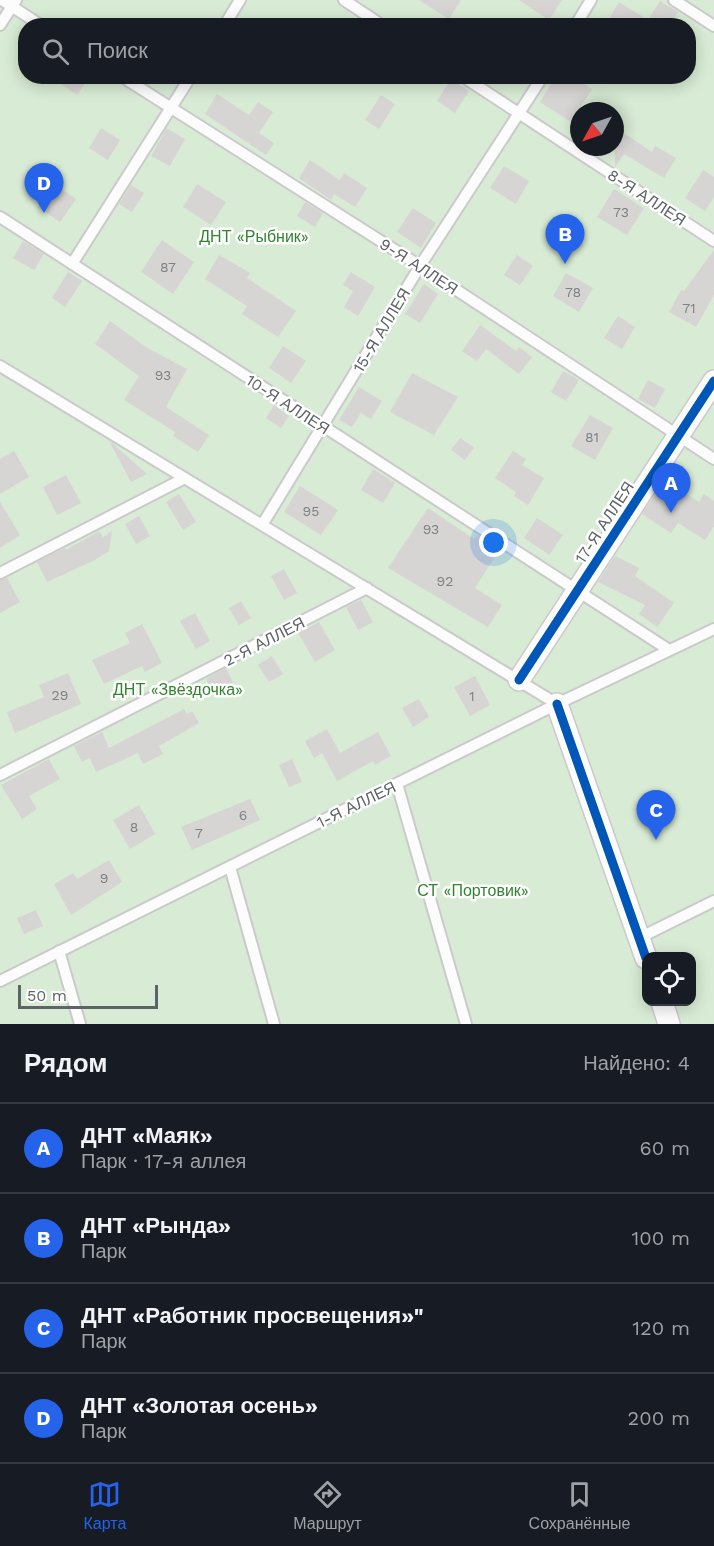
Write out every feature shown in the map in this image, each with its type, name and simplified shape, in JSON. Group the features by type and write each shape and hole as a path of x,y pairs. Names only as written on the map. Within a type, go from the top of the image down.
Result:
{"street":[{"name":"17-Я АЛЛЕЯ","path":"519,680 714,381"},
{"path":"557,704 644,952"},
{"path":"663,1006 669,1024"}],"lane":[{"path":"2,0 14,3 32,18"},
{"path":"229,18 240,0"},
{"path":"344,0 371,18"},
{"path":"580,18 591,0"},
{"path":"674,0 714,26"},
{"path":"0,25 14,3"},
{"name":"9-Я АЛЛЕЯ","path":"133,84 420,266 714,459"},
{"path":"72,264 186,84"},
{"name":"8-Я АЛЛЕЯ","path":"474,84 714,241"},
{"name":"15-Я АЛЛЕЯ","path":"262,525 420,266 538,84"},
{"name":"10-Я АЛЛЕЯ","path":"0,217 669,650"},
{"path":"0,366 557,704"},
{"path":"0,573 185,478"},
{"name":"2-Я АЛЛЕЯ","path":"0,775 367,588"},
{"name":"1-Я АЛЛЕЯ","path":"0,981 557,704 714,629"},
{"path":"397,784 466,1024"},
{"path":"230,867 274,1024"},
{"path":"639,938 714,901"},
{"path":"59,951 80,1024"}],"green space":[{"path":"0,0 714,0 714,1024 0,1024"}],"building":[{"path":"419,0 461,0 447,18"},
{"path":"519,0 562,0 550,18 546,18"},
{"path":"660,1 678,12 675,18 649,18"},
{"path":"619,2 645,18 610,18"},
{"path":"61,84 85,84 77,95"},
{"path":"448,84 458,84 469,91 455,113 437,101"},
{"path":"551,84 584,84 592,89 584,102 570,102 570,121 540,102"},
{"path":"217,94 249,115 258,102 273,112 259,133 274,143 266,155 205,114"},
{"path":"381,95 395,104 379,129 365,120"},
{"path":"101,128 120,140 108,160 89,148"},
{"path":"167,128 185,139 170,166 151,156"},
{"path":"624,133 652,152 655,146 676,158 664,178 624,154"},
{"path":"615,156 623,156 615,167"},
{"path":"310,160 340,180 344,173 367,188 355,207 334,194 331,200 299,178"},
{"path":"504,166 529,181 516,204 490,188"},
{"path":"703,170 714,177 714,197 705,211 685,198"},
{"path":"54,184 76,199 60,222 38,207"},
{"path":"197,184 226,202 211,225 183,207"},
{"path":"131,185 144,193 132,212 119,204"},
{"path":"614,189 644,208 627,235 597,217"},
{"path":"305,202 323,213 315,227 297,216"},
{"path":"413,208 436,223 421,248 397,232"},
{"path":"162,240 194,262 173,294 141,272"},
{"path":"23,241 44,254 34,270 13,258"},
{"path":"714,250 714,295 696,327 669,312 681,290 684,291"},
{"path":"219,255 250,273 247,278 296,311 278,337 242,314 247,306 205,279"},
{"path":"517,255 533,266 520,285 504,275"},
{"path":"68,272 82,281 65,307 52,298"},
{"path":"351,272 375,287 358,316 344,307 353,291 343,285"},
{"path":"566,273 593,288 579,312 553,296"},
{"path":"424,284 438,294 420,323 405,314"},
{"path":"618,316 635,327 622,349 604,338"},
{"path":"110,321 149,349 187,369 166,407 209,435 198,452 173,436 175,432 124,400 139,376 95,344"},
{"path":"480,325 516,351 519,347 532,357 519,374 486,349 477,361 462,351"},
{"path":"283,346 306,361 291,383 269,368"},
{"path":"563,371 579,380 566,401 551,392"},
{"path":"412,373 458,397 434,435 390,412"},
{"path":"648,380 665,389 655,408 638,399"},
{"path":"359,387 382,401 371,419 361,413 352,427 339,420"},
{"path":"274,405 289,416 281,428 266,418"},
{"path":"590,415 613,428 595,460 571,446"},
{"path":"460,438 474,447 465,460 451,450"},
{"path":"110,443 112,443 147,474 131,482"},
{"path":"14,451 29,477 0,494 0,459"},
{"path":"513,451 526,459 522,465 544,478 528,505 514,496 516,492 495,478"},
{"path":"373,469 395,483 383,503 361,490"},
{"path":"66,475 81,503 57,515 43,487"},
{"path":"665,480 699,502 704,494 714,501 714,526 705,540 678,523 671,533 642,514"},
{"path":"300,486 338,510 321,535 284,512"},
{"path":"179,494 196,522 183,530 166,502"},
{"path":"0,502 20,535 0,548"},
{"path":"428,508 474,539 477,535 500,549 475,588 502,605 488,627 388,568"},
{"path":"139,516 150,536 136,544 125,524"},
{"path":"537,518 563,535 549,555 524,538"},
{"path":"99,531 103,537 112,531 109,551 47,582 37,562 65,548 66,550"},
{"path":"615,556 639,568 635,576 674,603 657,627 639,614 645,605 598,582"},
{"path":"284,569 297,593 284,600 271,576"},
{"path":"7,578 20,602 0,613 0,580"},
{"path":"361,600 373,622 358,630 346,607"},
{"path":"241,601 251,618 239,625 229,608"},
{"path":"195,613 210,641 196,649 180,621"},
{"path":"319,622 335,650 315,662 298,633"},
{"path":"142,624 162,663 145,672 142,666 104,684 92,660 130,643 125,633"},
{"path":"272,656 283,674 269,682 258,665"},
{"path":"226,668 234,685 214,695 206,679"},
{"path":"68,673 81,704 15,733 7,712 44,697 39,685"},
{"path":"475,676 490,705 470,716 454,687"},
{"path":"419,699 429,717 413,727 402,708"},
{"path":"184,709 187,714 192,711 199,723 159,746 163,754 143,764 138,753 96,772 90,758 82,762 74,746 102,732 109,748"},
{"path":"327,729 340,753 378,732 391,756 375,765 373,761 337,781 322,753 314,758 305,741"},
{"path":"49,759 60,779 29,796 37,809 22,819 1,785"},
{"path":"292,759 302,782 289,787 279,765"},
{"path":"250,799 260,820 192,850 181,827"},
{"path":"139,805 155,834 130,849 113,820"},
{"path":"109,860 122,882 71,915 54,884 73,873 77,879"},
{"path":"36,910 43,926 24,934 17,918"}],"cycle path":[{"path":"519,680 714,381"},
{"path":"557,704 644,952"}],"place":[{"name":"ДНТ «Золотая осень»","path":"44,213"},
{"name":"ДНТ «Рында»","path":"565,264"},
{"name":"ДНТ «Маяк»","path":"671,513"},
{"name":"ДНТ «Работник просвещения»\"","path":"656,840"}],"park label":[{"name":"ДНТ «Рыбник»","path":"254,236"},
{"name":"ДНТ «Звёздочка»","path":"178,689"},
{"name":"СТ «Портовик»","path":"473,890"}]}
